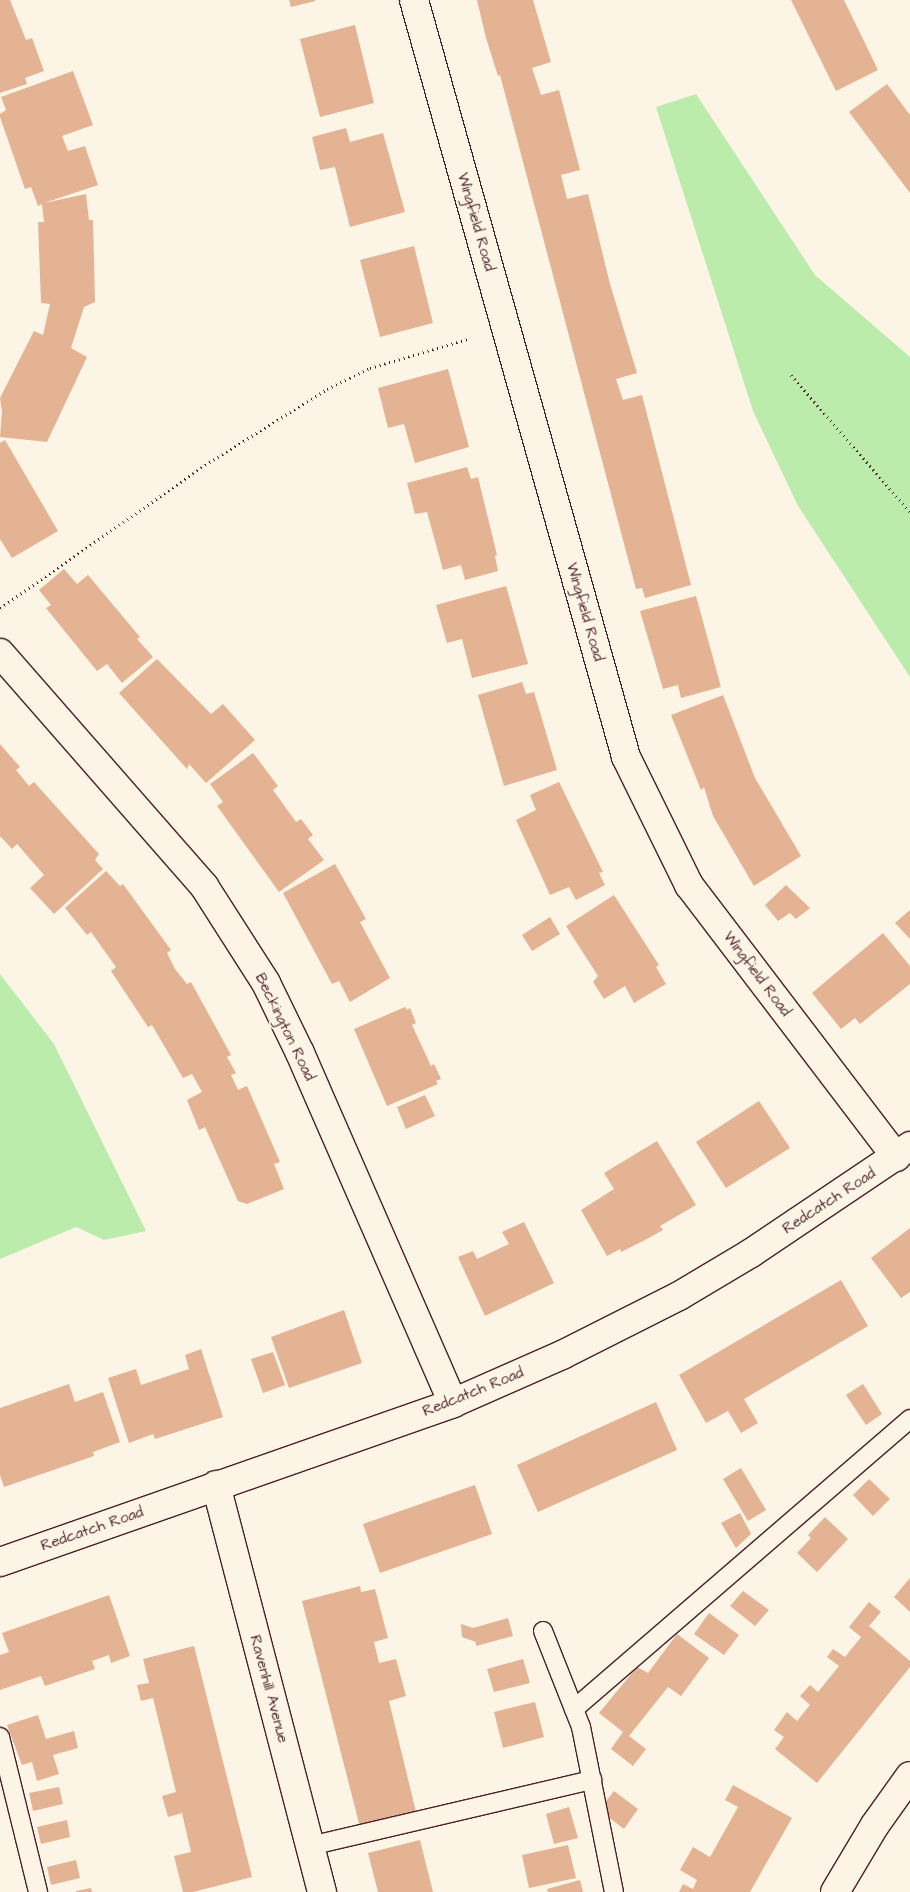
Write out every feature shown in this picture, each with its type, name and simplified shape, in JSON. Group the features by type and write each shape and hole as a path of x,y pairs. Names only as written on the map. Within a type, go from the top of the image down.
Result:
{"street":[{"name":"Wingfield Road","path":"414,0 626,757 689,885 903,1152"},
{"name":"Beckington Road","path":"0,653 204,886 266,983 300,1054 453,1403"},
{"name":"Redcatch Road","path":"0,1562 453,1403 562,1355 679,1296 751,1253 903,1152"},
{"name":"Ravenhill Avenue","path":"216,1486 322,1892"},
{"path":"835,1892 875,1825 910,1776"}],"lane":[{"path":"574,1709 910,1419"},
{"path":"543,1631 581,1727 614,1892"},
{"path":"0,1737 38,1892"},
{"path":"310,1846 592,1780"}],"path":[{"path":"0,608 205,465 327,389 370,368 469,339"},
{"path":"791,375 910,512"}],"green space":[{"path":"696,94 815,275 910,357 910,677 798,506 753,411 656,107"},
{"path":"0,974 54,1044 146,1231 104,1240 76,1227 0,1259"}],"building":[{"path":"0,0 10,0 26,40 32,38 44,71 25,78 27,84 0,93"},
{"path":"289,0 315,0 315,1 291,7"},
{"path":"477,0 533,0 551,62 532,68 541,95 559,90 580,170 561,175 567,199 588,194 610,284 637,373 616,379 623,400 642,395 691,585 645,598 642,588 636,589 500,75 498,76 486,38"},
{"path":"791,0 844,0 878,70 836,91"},
{"path":"355,25 374,103 320,117 300,39"},
{"path":"73,71 93,125 62,136 68,151 85,146 98,185 44,203 86,194 89,220 93,220 95,302 84,307 71,348 87,357 47,442 0,437 2,412 0,398 34,331 43,335 50,304 41,303 38,222 44,222 42,204 38,206 31,187 25,189 0,117 0,114 6,110 1,97"},
{"path":"887,84 910,115 910,193 849,112"},
{"path":"346,128 350,142 383,133 405,212 350,227 335,167 320,170 312,137"},
{"path":"414,246 433,323 380,337 360,260"},
{"path":"448,369 469,447 415,463 404,424 388,428 378,388"},
{"path":"5,440 58,531 12,558 0,539 0,443"},
{"path":"467,467 471,479 478,477 497,555 495,556 498,571 465,580 461,565 443,570 427,512 415,514 407,483"},
{"path":"64,569 77,584 88,575 140,637 137,639 153,657 122,683 107,664 97,671 46,608 51,605 39,590"},
{"path":"506,586 528,664 472,678 462,639 447,643 436,605"},
{"path":"696,596 721,687 681,698 678,685 663,689 640,611"},
{"path":"157,659 211,714 223,704 255,740 206,783 189,764 187,769 119,693"},
{"path":"522,682 526,694 534,692 557,770 504,786 478,695"},
{"path":"723,695 755,778 801,856 754,886 713,816 704,787 701,790 671,715"},
{"path":"0,744 20,767 16,770 29,786 34,782 99,854 95,860 103,869 54,914 30,888 44,875 17,844 12,849 0,836"},
{"path":"253,753 278,786 273,790 296,822 301,819 313,835 308,839 324,860 279,892 217,806 223,802 210,784"},
{"path":"559,782 603,872 599,873 605,885 576,900 569,887 550,895 516,820 536,810 530,795"},
{"path":"335,864 366,919 360,922 390,978 350,1002 339,981 332,984 283,893"},
{"path":"106,871 120,886 123,884 171,950 167,953 175,969 187,984 191,982 231,1055 227,1057 236,1073 231,1075 238,1090 247,1086 280,1162 274,1164 284,1189 247,1204 238,1201 205,1127 199,1130 187,1100 202,1092 192,1074 183,1078 152,1025 148,1027 111,971 116,967 91,932 87,935 65,908"},
{"path":"786,885 810,908 796,919 790,913 778,921 765,905"},
{"path":"614,895 659,965 656,967 666,984 634,1003 625,986 604,999 593,982 598,976 566,926"},
{"path":"910,910 910,939 895,923"},
{"path":"550,917 560,934 532,951 522,935"},
{"path":"883,933 910,966 910,984 860,1024 855,1018 841,1029 812,993"},
{"path":"405,1007 407,1010 410,1008 416,1023 412,1025 431,1066 434,1064 441,1079 436,1081 438,1084 387,1106 354,1029"},
{"path":"425,1095 435,1116 406,1129 397,1107"},
{"path":"759,1101 790,1148 726,1188 696,1142"},
{"path":"657,1141 696,1205 660,1226 663,1230 621,1252 620,1249 607,1256 581,1210 614,1189 604,1173"},
{"path":"524,1222 554,1283 485,1316 458,1257 473,1251 477,1259 509,1244 502,1232"},
{"path":"910,1228 910,1292 901,1298 871,1258"},
{"path":"841,1280 868,1326 744,1399 758,1423 741,1433 728,1411 706,1423 679,1375"},
{"path":"344,1310 362,1363 289,1388 271,1337"},
{"path":"201,1349 223,1417 155,1439 153,1434 129,1443 108,1378 136,1369 141,1385 189,1369 185,1355"},
{"path":"273,1352 285,1385 263,1393 251,1359"},
{"path":"69,1384 75,1402 103,1392 120,1442 93,1452 94,1456 4,1487 0,1475 0,1408"},
{"path":"863,1384 882,1414 866,1425 846,1395"},
{"path":"656,1402 677,1450 538,1512 517,1465"},
{"path":"741,1468 766,1510 748,1521 723,1479"},
{"path":"869,1479 890,1499 873,1516 853,1495"},
{"path":"475,1485 492,1534 380,1573 363,1524"},
{"path":"740,1513 751,1534 736,1548 721,1523"},
{"path":"825,1517 848,1539 817,1572 797,1553 811,1538 808,1535"},
{"path":"910,1578 910,1612 894,1597"},
{"path":"360,1586 361,1592 375,1589 388,1638 374,1642 379,1663 396,1659 406,1696 389,1701 417,1816 361,1831 302,1601"},
{"path":"743,1591 769,1610 755,1626 730,1606"},
{"path":"109,1595 130,1656 111,1663 109,1655 92,1661 95,1669 45,1686 41,1676 0,1690 0,1655 9,1652 2,1633"},
{"path":"869,1602 881,1612 869,1626 910,1661 910,1667 817,1783 775,1749 784,1737 774,1730 787,1712 797,1721 810,1705 800,1696 810,1685 818,1692 839,1666 827,1657 833,1649 845,1657 861,1637 849,1627"},
{"path":"709,1613 739,1635 724,1655 694,1634"},
{"path":"508,1618 513,1636 476,1646 476,1642 462,1637 461,1624 473,1628"},
{"path":"677,1634 709,1658 681,1696 668,1687 629,1736 646,1749 633,1766 611,1749 623,1732 599,1713 637,1667 648,1673"},
{"path":"194,1646 252,1877 193,1892 183,1892 174,1856 191,1852 182,1813 168,1817 162,1796 176,1792 153,1698 141,1701 137,1685 149,1683 143,1659"},
{"path":"523,1659 530,1683 494,1692 487,1669"},
{"path":"535,1702 544,1737 503,1748 494,1712"},
{"path":"38,1715 46,1739 74,1731 78,1748 53,1755 59,1774 37,1781 32,1762 22,1765 7,1725"},
{"path":"733,1785 792,1818 750,1892 679,1892 683,1884 693,1889 697,1880 680,1870 693,1847 710,1857 738,1807 725,1800"},
{"path":"59,1787 63,1804 33,1811 29,1793"},
{"path":"614,1791 638,1809 624,1829 599,1810"},
{"path":"569,1807 578,1838 554,1844 546,1814"},
{"path":"67,1820 70,1837 41,1844 37,1827"},
{"path":"420,1840 433,1892 378,1892 368,1853"},
{"path":"568,1845 576,1878 529,1888 522,1855"},
{"path":"76,1860 80,1878 51,1885 47,1867"},
{"path":"580,1880 583,1892 548,1892 547,1889"},
{"path":"91,1888 92,1892 76,1892 76,1891"}]}
